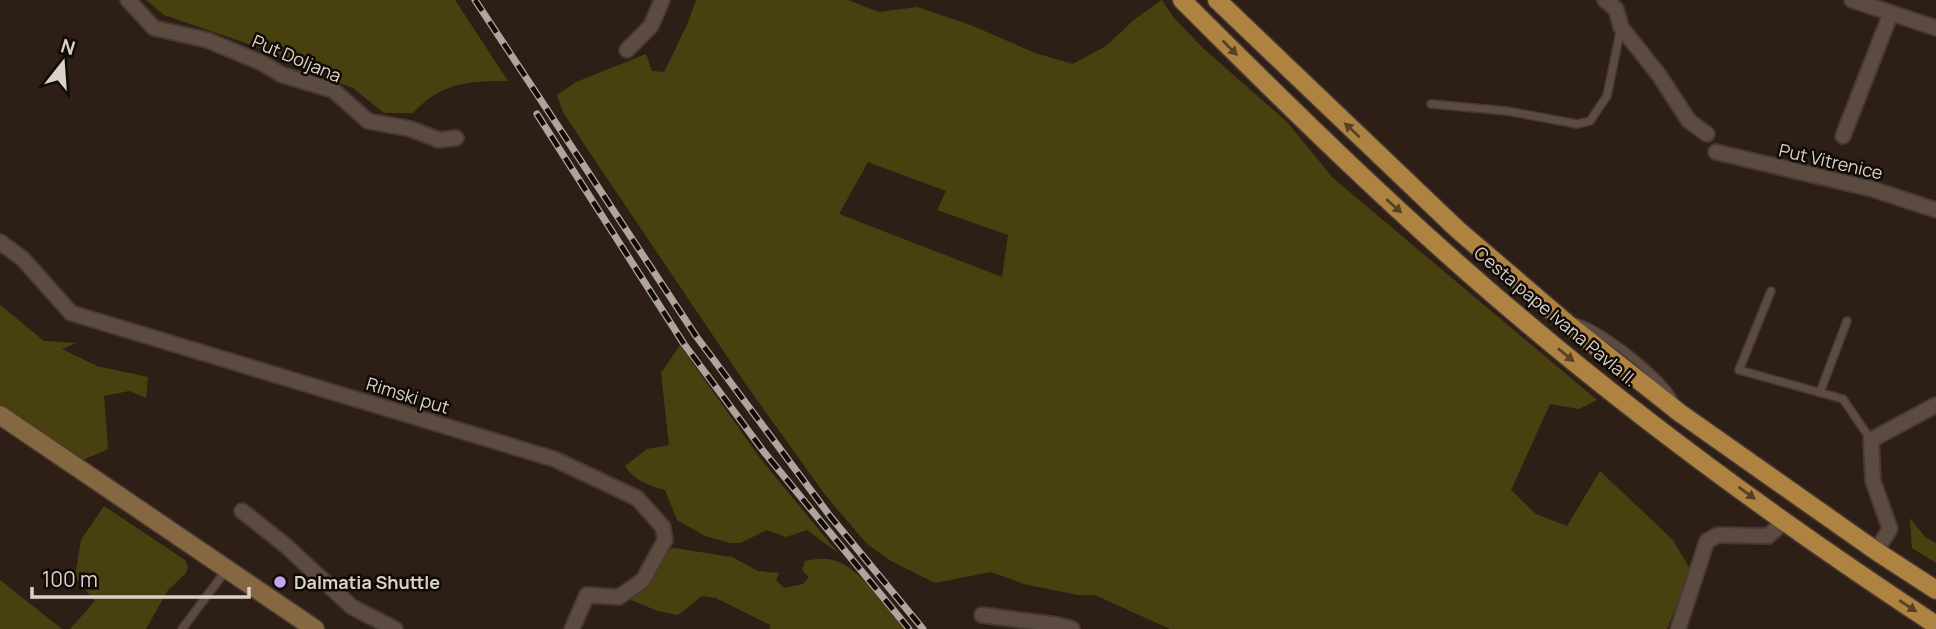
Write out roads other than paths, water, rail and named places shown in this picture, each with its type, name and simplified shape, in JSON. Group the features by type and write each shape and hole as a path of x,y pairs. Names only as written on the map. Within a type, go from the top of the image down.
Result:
{"main road":[{"name":"Cesta pape Ivana Pavla II.","path":"1182,0 1372,186 1523,320 1605,386 1785,521 1936,625"},
{"name":"Cesta pape Ivana Pavla II.","path":"1217,0 1458,230 1562,320 1679,414 1936,590"},
{"path":"0,415 315,629"}],"street":[{"name":"Put Doljana","path":"128,0 154,28 207,40 262,63 282,75 333,90 368,121 411,129 439,139 456,138"},
{"path":"627,50 651,26 663,0"},
{"path":"1605,0 1616,9 1621,26 1659,75 1689,121 1707,134"},
{"path":"1852,0 1936,28"},
{"path":"1843,136 1891,13"},
{"name":"Put Vitrenice","path":"1716,152 1872,189 1936,210"},
{"name":"Rimski put","path":"0,242 23,259 71,313 554,459 637,498 663,527 665,540 643,580 619,597 587,595 572,629"},
{"path":"1876,551 1890,528 1873,481 1871,440 1936,405"},
{"path":"242,511 285,545 352,607 395,629"},
{"path":"1678,629 1707,541 1718,535 1768,536 1785,521"},
{"path":"982,615 1072,629"}],"lane":[{"path":"1431,104 1507,111 1577,124 1590,121 1607,96 1621,26"},
{"path":"1771,291 1739,370 1843,399 1871,440"},
{"path":"1820,393 1847,321"},
{"path":"182,629 227,569"}],"railway":[{"path":"475,0 696,336 830,516 923,629"},
{"path":"537,114 684,344 764,452 909,629"}],"place":[{"name":"Dalmatia Shuttle","path":"280,582"}]}
